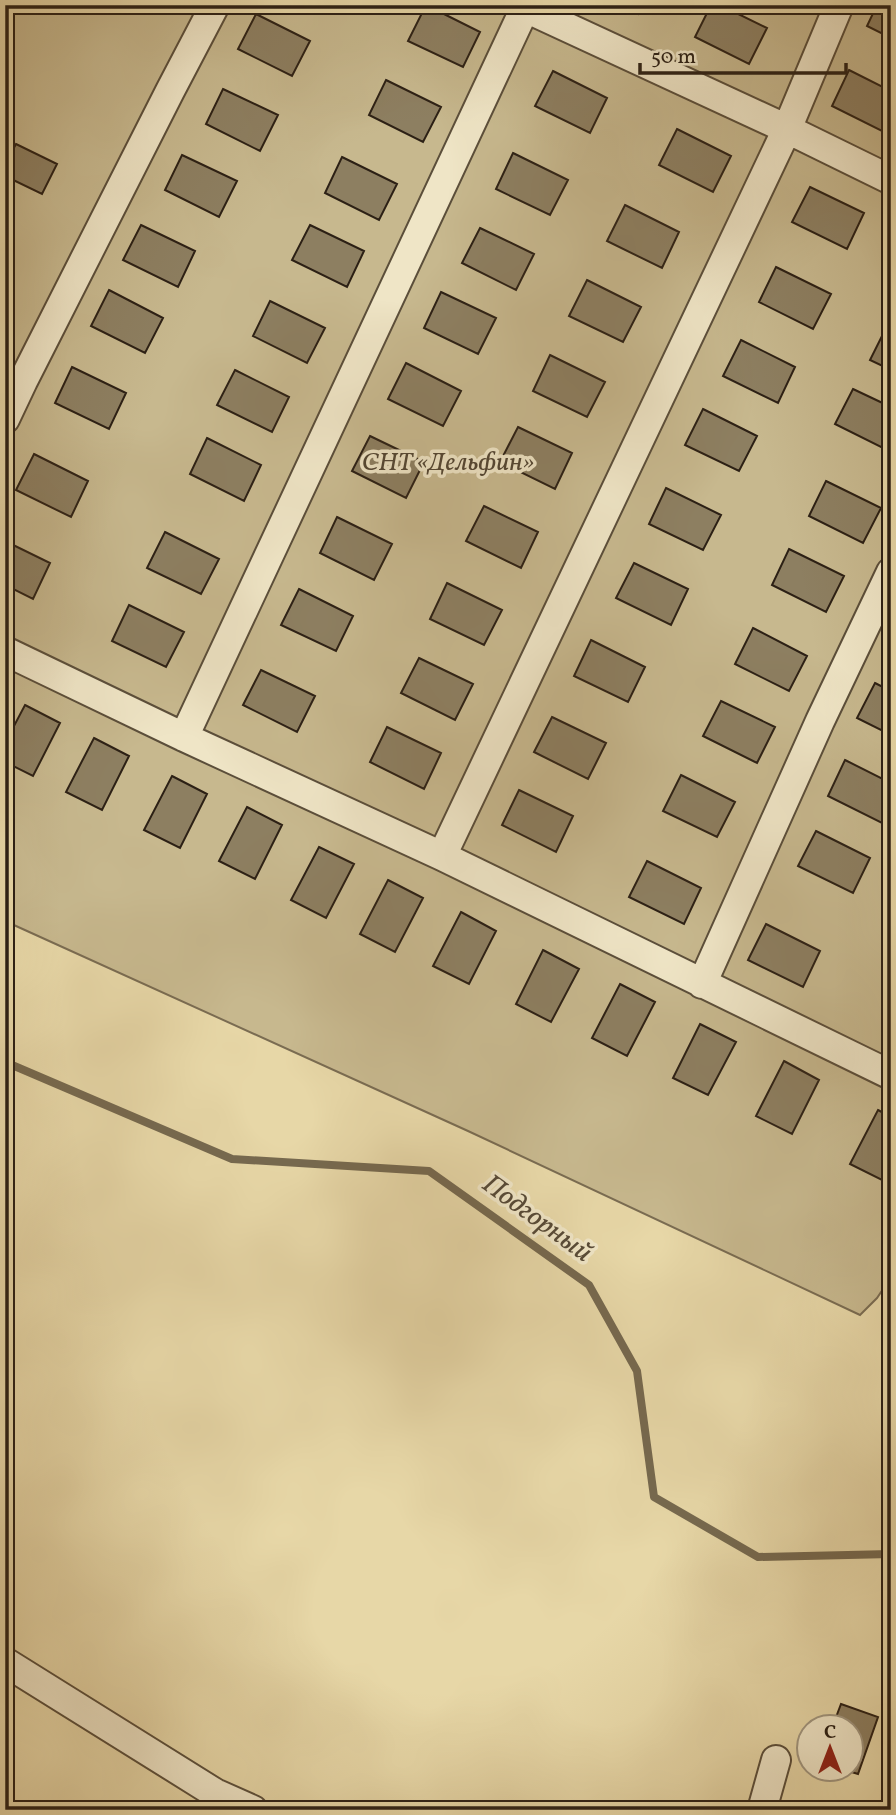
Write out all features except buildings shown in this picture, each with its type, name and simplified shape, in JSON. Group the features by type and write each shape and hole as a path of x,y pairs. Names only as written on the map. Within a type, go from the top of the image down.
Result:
{"street":[{"path":"5,419 215,5"},
{"path":"442,856 787,129 839,5"},
{"path":"184,737 524,6 891,180"},
{"path":"702,984 820,721 891,572"},
{"path":"5,651 442,856 891,1074"},
{"path":"5,1662 215,1793 253,1810"},
{"path":"762,1810 776,1759"}],"green space":[{"name":"СНТ «Дельфин»","path":"5,5 891,5 891,1277 877,1298 860,1315 468,1131 5,921"}],"waterway":[{"name":"Подгорный","path":"5,1062 232,1159 429,1171 589,1285 637,1371 654,1497 758,1557 891,1554"}]}
